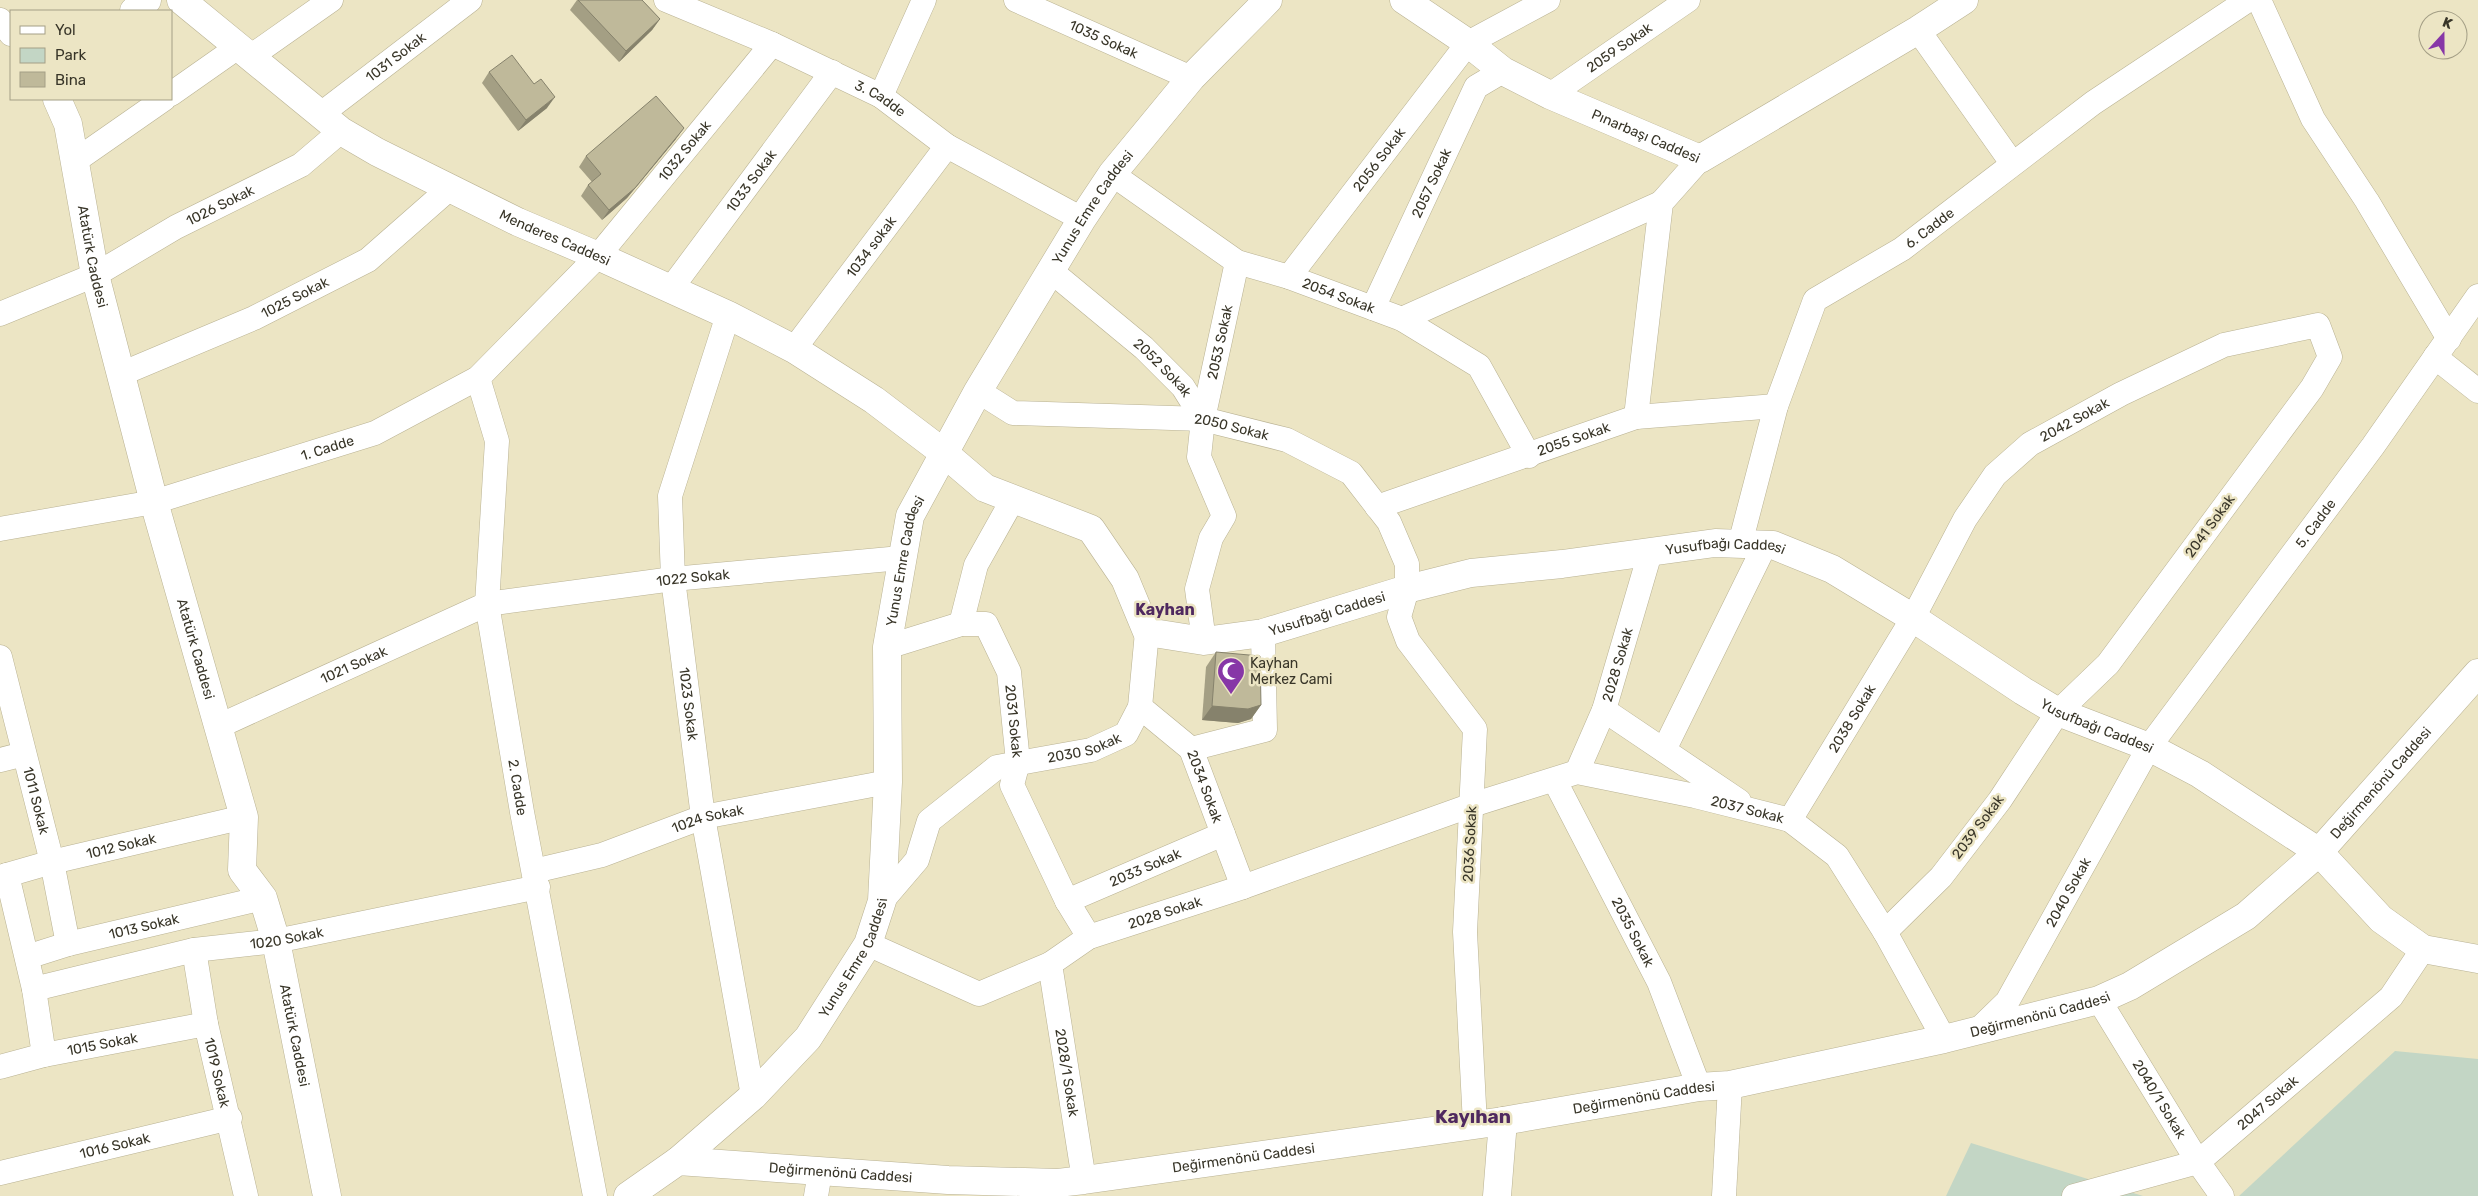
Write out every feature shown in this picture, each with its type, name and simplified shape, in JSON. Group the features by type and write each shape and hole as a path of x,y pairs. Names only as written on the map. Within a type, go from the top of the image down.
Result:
{"street":[{"path":"135,10 147,0"},
{"name":"Menderes Caddesi","path":"181,0 331,122 377,152 518,222 728,315 794,349 874,400 944,453"},
{"path":"172,93 331,0"},
{"name":"1031 Sokak","path":"331,122 470,0"},
{"path":"881,96 924,0"},
{"name":"1035 Sokak","path":"1016,0 1191,78"},
{"name":"Yunus Emre Caddesi","path":"628,1196 678,1161 753,1096 808,1038 868,944 882,901 888,782 887,647 901,558 910,516 978,391 1082,219 1112,174 1191,78 1268,0"},
{"name":"Pınarbaşı Caddesi","path":"1404,0 1468,43 1503,71 1550,94 1700,159 1918,30 1964,0"},
{"path":"1468,43 1548,0"},
{"name":"2059 Sokak","path":"1550,94 1688,0"},
{"name":"6. Cadde","path":"1664,750 1753,544 1776,406 1815,300 1902,249 2093,103 2248,0"},
{"path":"2259,0 2313,119 2367,201 2442,348 2478,391"},
{"name":"3. Cadde","path":"677,2 772,44 881,96 947,146 1082,219"},
{"path":"0,20 10,33"},
{"path":"1918,30 2012,164"},
{"name":"2056 Sokak","path":"1289,277 1468,43"},
{"name":"1032 Sokak","path":"598,256 772,44"},
{"name":"2057 Sokak","path":"1373,308 1476,87 1503,71"},
{"name":"1033 Sokak","path":"670,290 832,72"},
{"name":"Atatürk Caddesi","path":"57,100 68,124 94,275 154,502 244,816 242,870 263,898 276,941 327,1196"},
{"path":"75,162 163,100"},
{"name":"1026 Sokak","path":"0,314 94,275 176,227 301,165 331,122"},
{"name":"1034 sokak","path":"794,349 947,146"},
{"path":"1402,319 1661,204 1700,159"},
{"name":"2054 Sokak","path":"1112,174 1238,262 1289,277 1402,319 1479,366 1529,456"},
{"name":"1025 Sokak","path":"121,374 254,318 368,260 450,188"},
{"path":"1636,417 1661,204"},
{"name":"1. Cadde","path":"0,529 154,502 375,433 478,378 598,256"},
{"name":"2053 Sokak","path":"1203,419 1238,262"},
{"name":"2052 Sokak","path":"1051,271 1144,348 1183,387 1203,419"},
{"name":"5. Cadde","path":"2150,748 2373,446 2478,296"},
{"name":"1023 Sokak","path":"728,315 670,496 673,579 703,817 753,1096"},
{"name":"2042 Sokak","path":"1913,618 1965,519 1995,474 2030,444 2121,394 2224,345 2318,325"},
{"name":"2041 Sokak","path":"2058,712 2108,664 2312,388 2330,358 2318,325"},
{"name":"2. Cadde","path":"478,378 497,441 487,604 522,812 595,1196"},
{"name":"2050 Sokak","path":"978,391 1013,413 1203,419 1287,440 1351,473 1388,522 1407,564 1407,589"},
{"name":"2055 Sokak","path":"1376,506 1529,456 1636,417 1776,406"},
{"path":"1203,419 1199,457 1224,516 1211,538 1198,589 1204,640"},
{"path":"944,453 985,488 1091,529 1124,579 1147,632"},
{"path":"961,624 976,564 1013,499"},
{"name":"Yusufbağı Caddesi","path":"1147,632 1204,640 1263,633 1407,589 1471,573 1650,553 1714,543 1773,545 1832,569 1913,618 2058,712 2150,748 2200,774 2320,852 2382,919 2423,949 2478,959"},
{"name":"2028 Sokak","path":"1566,776 1604,710 1650,553"},
{"name":"1022 Sokak","path":"487,604 673,579 901,558"},
{"name":"2036 Sokak","path":"1407,589 1399,617 1408,641 1475,729 1465,932 1475,1124"},
{"name":"1021 Sokak","path":"219,726 487,604"},
{"name":"2038 Sokak","path":"1790,820 1913,618"},
{"name":"2031 Sokak","path":"887,647 961,624 986,624 1009,672 1018,762 1012,785 1067,901 1089,937"},
{"name":"2030 Sokak","path":"882,901 917,860 929,821 997,767 1091,750 1126,734 1140,707 1147,632"},
{"path":"1192,749 1265,730 1263,633"},
{"name":"1011 Sokak","path":"0,657 52,862 68,944"},
{"name":"Değirmenönü Caddesi","path":"678,1161 818,1184 948,1180 1066,1186 1503,1121 1699,1087 1730,1085 1944,1039 2099,1000 2130,986 2246,916 2320,852 2478,673"},
{"name":"2034 Sokak","path":"1140,707 1192,749 1243,887"},
{"path":"1604,710 1751,810"},
{"name":"2039 Sokak","path":"1885,932 1946,869 2000,800 2058,712"},
{"name":"2040 Sokak","path":"1978,1030 2007,1002 2150,748"},
{"path":"0,760 24,754"},
{"name":"2037 Sokak","path":"1472,805 1566,776 1751,810 1790,820 1837,856 1885,932 1944,1039"},
{"name":"2035 Sokak","path":"1566,776 1659,982 1699,1087"},
{"name":"1024 Sokak","path":"536,879 703,817 888,782"},
{"name":"2028 Sokak","path":"868,944 979,994 1050,964 1089,937 1243,887 1472,805"},
{"name":"1012 Sokak","path":"3,876 52,862 244,816"},
{"name":"2033 Sokak","path":"1067,901 1223,834"},
{"path":"3,876 27,956 44,1055"},
{"name":"1020 Sokak","path":"34,989 194,950 276,941 536,879"},
{"name":"1013 Sokak","path":"27,956 68,944 263,898"},
{"name":"2047 Sokak","path":"2074,1196 2198,1162 2391,997 2423,949"},
{"name":"1019 Sokak","path":"194,950 206,1024 230,1118 246,1196"},
{"name":"2028/1 Sokak","path":"1050,964 1066,1186"},
{"name":"2040/1 Sokak","path":"2099,1000 2198,1162 2222,1196"},
{"name":"1015 Sokak","path":"0,1067 44,1055 206,1024"},
{"path":"1724,1196 1730,1085"},
{"name":"1016 Sokak","path":"0,1173 230,1118"},
{"path":"1497,1196 1503,1121"}],"green space":[{"path":"2395,1051 2478,1059 2478,1196 2239,1196"},
{"path":"1971,1143 2143,1196 1946,1196"}],"building":[{"path":"578,0 642,0 660,19 626,51"},
{"path":"512,55 534,84 541,79 555,97 526,120 489,72"},
{"path":"656,96 684,128 635,188 609,210 588,185 601,174 586,156"},
{"name":"Kayhan Merkez Cami","path":"1216,652 1260,656 1261,705 1248,709 1212,706"}],"place":[{"name":"Kayhan Merkez Cami","path":"1231,695"}],"district":[{"name":"Kayhan","path":"1165,609"},
{"name":"Kayıhan","path":"1473,1116"}]}
